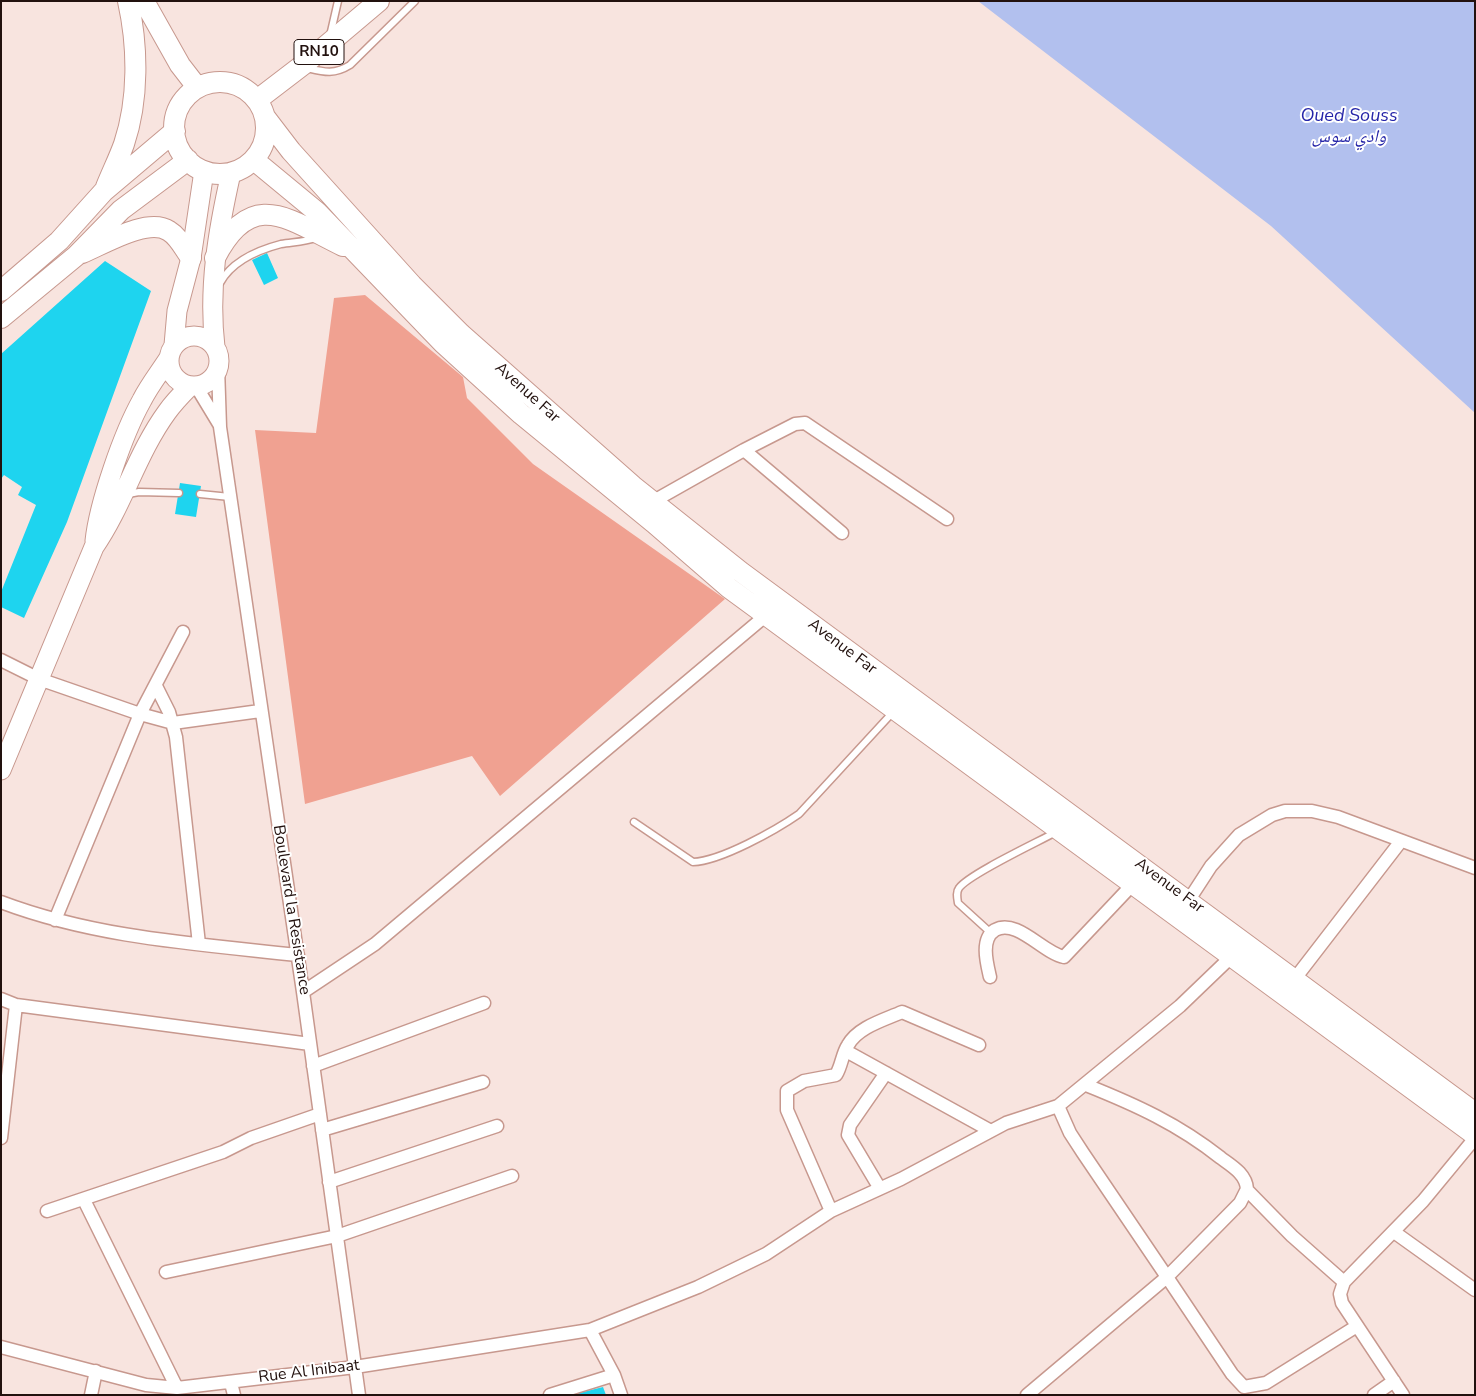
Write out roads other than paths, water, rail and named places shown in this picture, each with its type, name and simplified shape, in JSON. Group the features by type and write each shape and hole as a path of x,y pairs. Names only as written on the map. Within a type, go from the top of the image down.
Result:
{"main road":[{"path":"104,191 124,142 135,80 133,22 128,1"},
{"path":"144,1 180,65 198,88"},
{"name":"RN10","path":"261,109 301,66 379,1"},
{"path":"218,82 232,84 246,90 261,109 265,140 254,160 247,166 231,173 204,171 188,160 180,150 175,131 176,117 182,104 198,88 218,82"},
{"name":"Avenue Far","path":"261,109 291,151 412,285 504,374 652,502 740,572 1041,795 1183,909 1294,979 1475,1113"},
{"path":"1,291 59,241 104,191 175,131"},
{"path":"1,318 76,256 122,210 188,160"},
{"name":"Avenue Far","path":"254,160 317,212 443,344 521,414 654,523 729,588 1060,830 1132,886 1183,909 1230,958 1475,1137"},
{"path":"193,386 178,380 173,374 171,352 177,311 190,258 204,171"},
{"path":"1,770 94,547 107,528 156,429 167,411 193,386 209,380 218,367 219,360 215,347 211,312 215,258 231,173"},
{"path":"215,258 226,237 253,216 276,214 352,250"},
{"path":"76,256 139,228 155,226 168,230 178,238 190,258"},
{"path":"94,547 96,522 142,399 180,340 195,336 209,341 215,347"}],"street":[{"name":"Boulevard la Resistance","path":"218,367 220,426 260,711 304,992 359,1395"},
{"name":"Boulevard la Resistance","path":"193,386 220,426"},
{"path":"652,502 744,450 795,424 805,423 947,519"},
{"path":"744,450 842,533"},
{"path":"304,992 374,944 782,602"},
{"path":"55,920 140,714 183,632"},
{"path":"1,660 38,679 140,714 173,723 260,711"},
{"path":"156,686 173,723 199,944"},
{"path":"1183,909 1212,866 1239,836 1272,815 1285,811 1312,811 1338,817 1475,868"},
{"path":"1282,996 1401,840"},
{"path":"990,977 986,959 988,940 992,933 998,929 1012,928 1054,955 1064,957 1132,886"},
{"path":"1,902 55,920 102,931 298,955"},
{"path":"1230,958 1180,1006 1086,1085 1058,1106 1070,1133 1083,1153 1232,1374 1244,1387 1266,1384 1357,1326"},
{"path":"1,998 16,1005 310,1044"},
{"path":"313,1066 484,1003"},
{"path":"1,1138 16,1005"},
{"path":"831,1211 787,1110 786,1091 794,1085 836,1075 848,1045 865,1029 902,1012 979,1046"},
{"path":"846,1051 991,1131"},
{"path":"879,1187 848,1135 850,1125 886,1073"},
{"path":"322,1130 483,1082"},
{"path":"1027,1395 1167,1278 1240,1204 1247,1190 1247,1183 1238,1172 1195,1137 1170,1122 1086,1085"},
{"name":"Rue Al Inibaat","path":"1,1347 96,1371 159,1391 177,1388 233,1389 355,1367 590,1330 698,1287 766,1254 831,1211 901,1178 1024,1115 1058,1106"},
{"path":"47,1211 223,1152 251,1138 320,1114"},
{"path":"329,1182 497,1126"},
{"path":"1403,1395 1342,1303 1340,1294 1344,1282 1423,1201 1475,1137"},
{"path":"166,1272 337,1236 512,1176"},
{"path":"1247,1190 1292,1236 1344,1282"},
{"path":"84,1200 177,1388"},
{"path":"1394,1232 1475,1290"},
{"path":"590,1330 614,1375 621,1395"},
{"path":"91,1395 96,1371"},
{"path":"550,1395 614,1375"},
{"path":"1374,1395 1394,1381"}],"lane":[{"path":"328,45 338,1"},
{"path":"301,66 328,73 342,70 350,65 415,1"},
{"path":"213,297 225,273 236,264 261,250 283,244 303,242 322,236"},
{"path":"123,496 139,492 178,494"},
{"path":"200,494 230,497"},
{"path":"634,822 693,862 703,862 785,824 799,814 895,710"},
{"path":"992,933 958,902 957,896 960,886 974,876 1060,830"}],"water":[{"name":"Oued Souss وادي سوس","path":"978,1 1475,1 1475,413 1271,226"}]}
